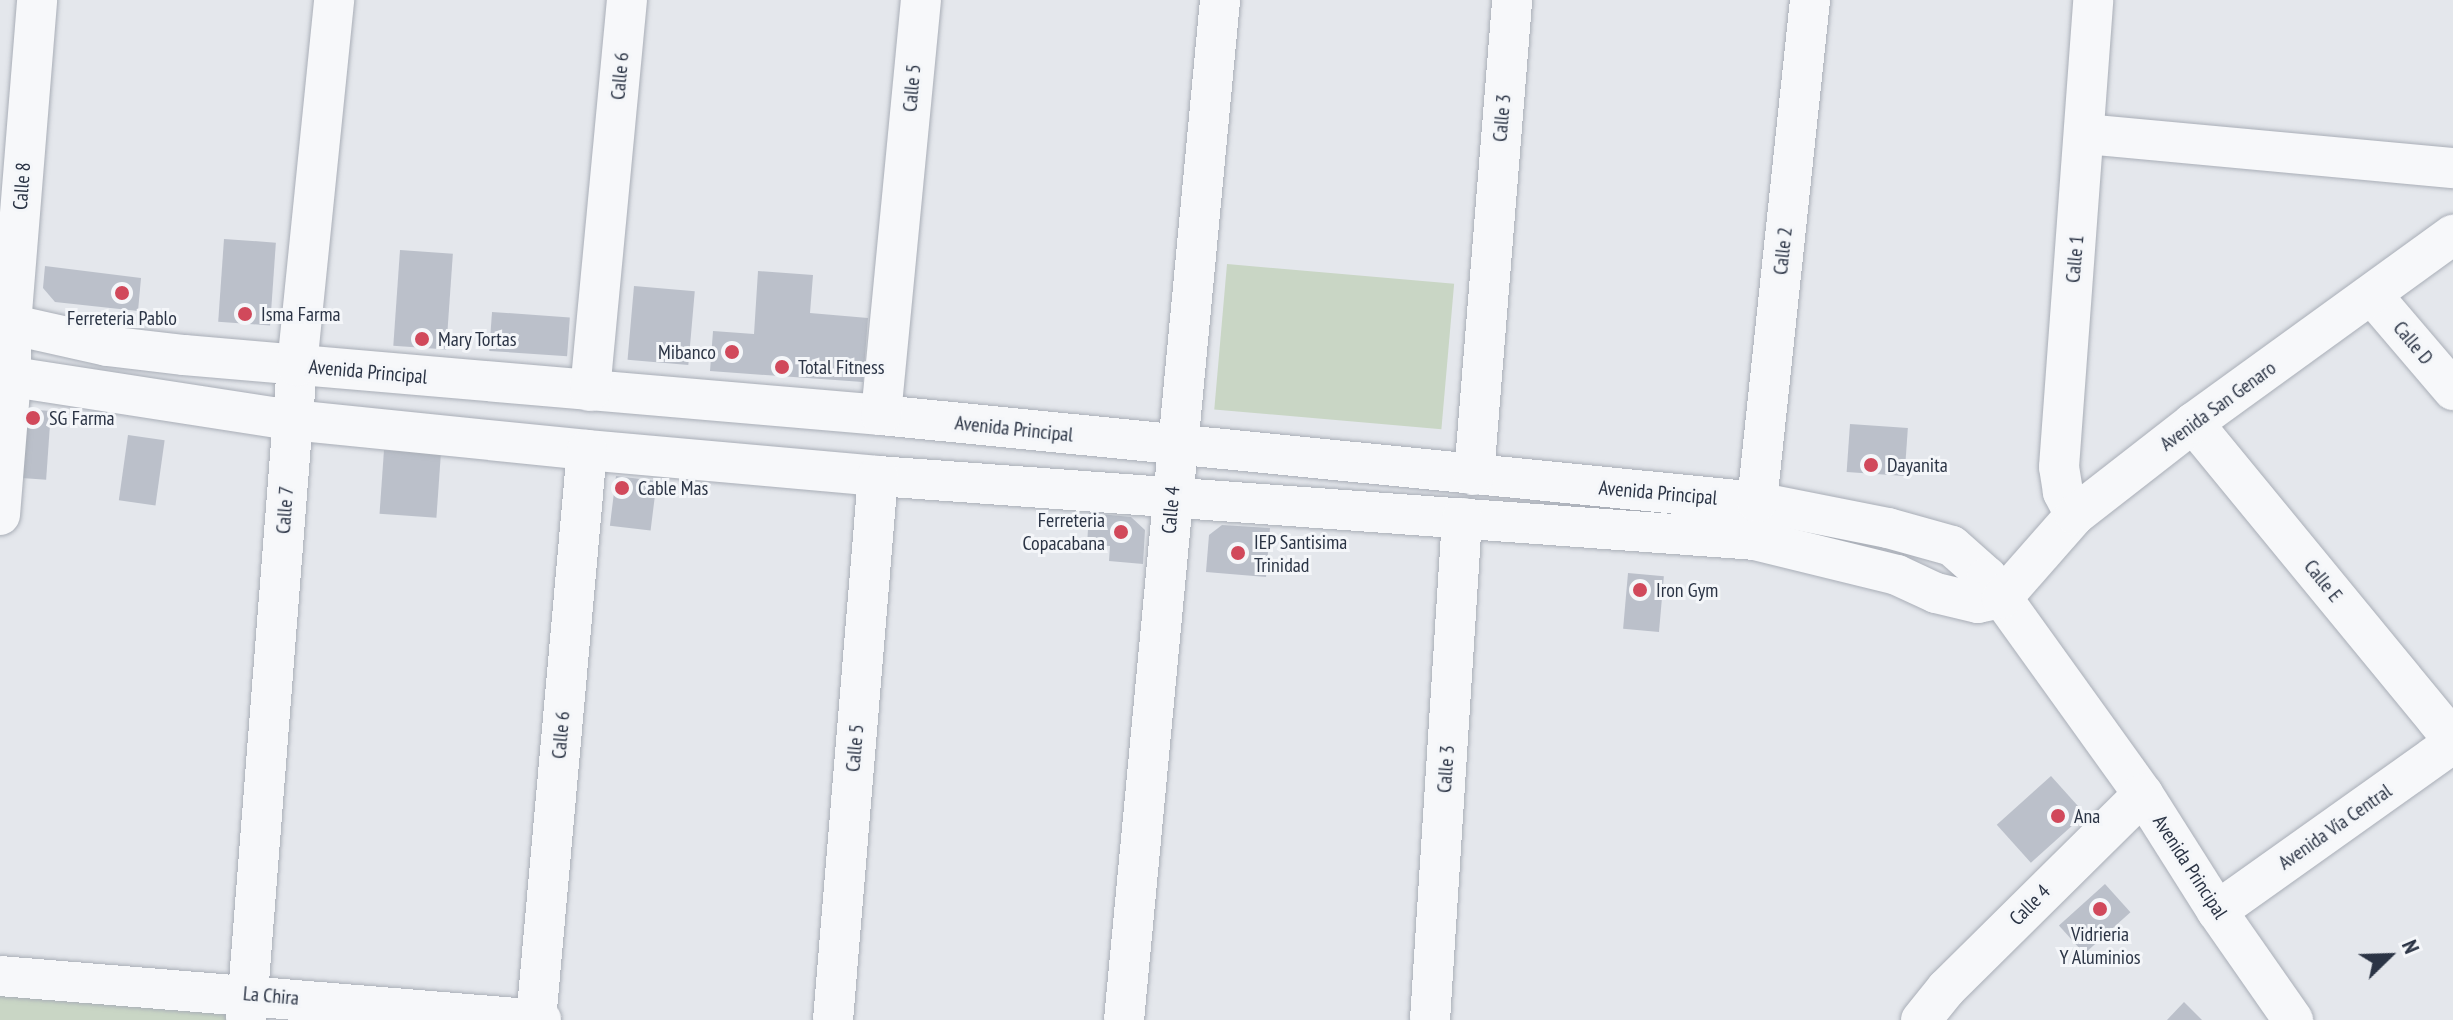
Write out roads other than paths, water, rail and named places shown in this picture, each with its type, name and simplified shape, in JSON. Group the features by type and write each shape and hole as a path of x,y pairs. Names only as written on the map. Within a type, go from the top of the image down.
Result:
{"street":[{"name":"Calle 8","path":"0,515 15,80 37,0"},
{"name":"Calle 7","path":"247,1007 292,420 334,0"},
{"name":"Calle 6","path":"590,391 627,0"},
{"name":"Calle 5","path":"881,415 921,0"},
{"name":"Calle 4","path":"1124,1020 1220,0"},
{"name":"Calle 3","path":"1474,475 1512,0"},
{"name":"Calle 2","path":"1757,502 1810,0"},
{"name":"Calle 1","path":"2075,515 2063,492 2059,467 2093,0"},
{"path":"2085,134 2453,168"},
{"name":"Avenida San Genaro","path":"2002,598 2075,515 2193,423 2453,235"},
{"name":"Calle D","path":"2372,295 2453,390"},
{"name":"Avenida Principal","path":"5,324 107,346 297,366 881,415 1757,502 1888,528 1952,546 1987,577 2143,794 2217,911 2293,1020"},
{"name":"Avenida Principal","path":"6,377 292,420 587,450 878,476 1755,540 1897,575 1936,593 1978,603 2002,598"},
{"name":"Calle E","path":"2193,423 2453,741"},
{"name":"Calle 6","path":"538,1020 587,450"},
{"name":"Calle 5","path":"833,1020 878,476"},
{"name":"Calle 3","path":"1430,1020 1462,518"},
{"name":"Avenida Vía Central","path":"2217,911 2453,741"},
{"name":"Calle 4","path":"1921,1020 1946,989 2143,794"},
{"name":"La Chira","path":"0,976 247,1007 538,1020"}],"place":[{"name":"Ferreteria Pablo","path":"122,293"},
{"name":"Isma Farma","path":"245,314"},
{"name":"Mary Tortas","path":"422,339"},
{"name":"Mibanco","path":"732,352"},
{"name":"Total Fitness","path":"782,367"},
{"name":"SG Farma","path":"33,418"},
{"name":"Dayanita","path":"1871,465"},
{"name":"Cable Mas","path":"622,488"},
{"name":"Ferreteria Copacabana","path":"1121,532"},
{"name":"IEP Santisima Trinidad","path":"1238,553"},
{"name":"Iron Gym","path":"1640,590"},
{"name":"Ana","path":"2058,816"},
{"name":"Vidrieria Y Aluminios","path":"2100,909"}]}
